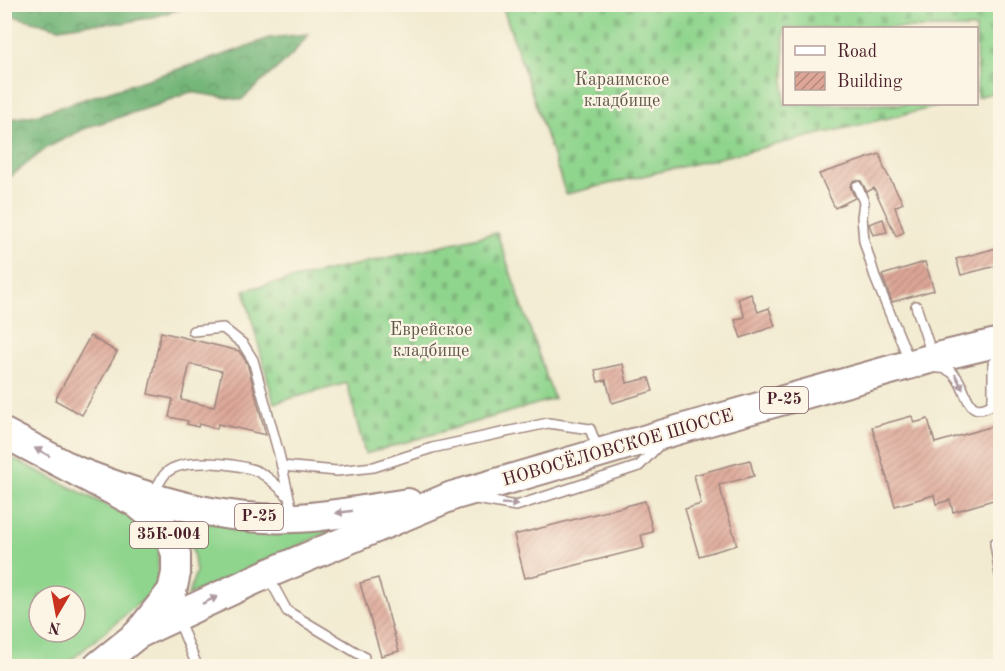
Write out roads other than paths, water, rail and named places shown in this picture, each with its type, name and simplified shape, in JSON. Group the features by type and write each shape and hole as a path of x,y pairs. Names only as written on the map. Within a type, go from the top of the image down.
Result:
{"main road":[{"name":"НОВОСЁЛОВСКОЕ ШОССЕ","path":"138,634 267,573 448,497 670,432 1000,342"},
{"name":"35К-004","path":"4,433 135,502 160,522 170,537 176,554 176,573 172,591 138,634 98,666"},
{"name":"НОВОСЁЛОВСКОЕ ШОССЕ","path":"79,472 151,498 195,509 244,516 291,508 448,497"}],"lane":[{"path":"858,186 864,202 862,217 867,250 876,280 910,365"},
{"path":"916,306 910,365 904,373 946,368 956,375 968,402 976,409 984,409 991,405 993,399 993,364 1000,356"},
{"path":"193,331 223,328 243,344 253,360 291,508"},
{"path":"282,466 337,471 374,466 432,448 548,423 590,429 599,453"},
{"path":"448,497 516,506 639,466 670,432"},
{"path":"151,498 167,472 186,464 203,463 257,471 270,480 291,508"},
{"path":"1000,542 995,543 1000,575"},
{"path":"267,573 287,611 363,657"},
{"path":"177,616 197,666"}],"park label":[{"name":"Караимское кладбище","path":"622,90"},
{"name":"Еврейское кладбище","path":"431,340"}]}
